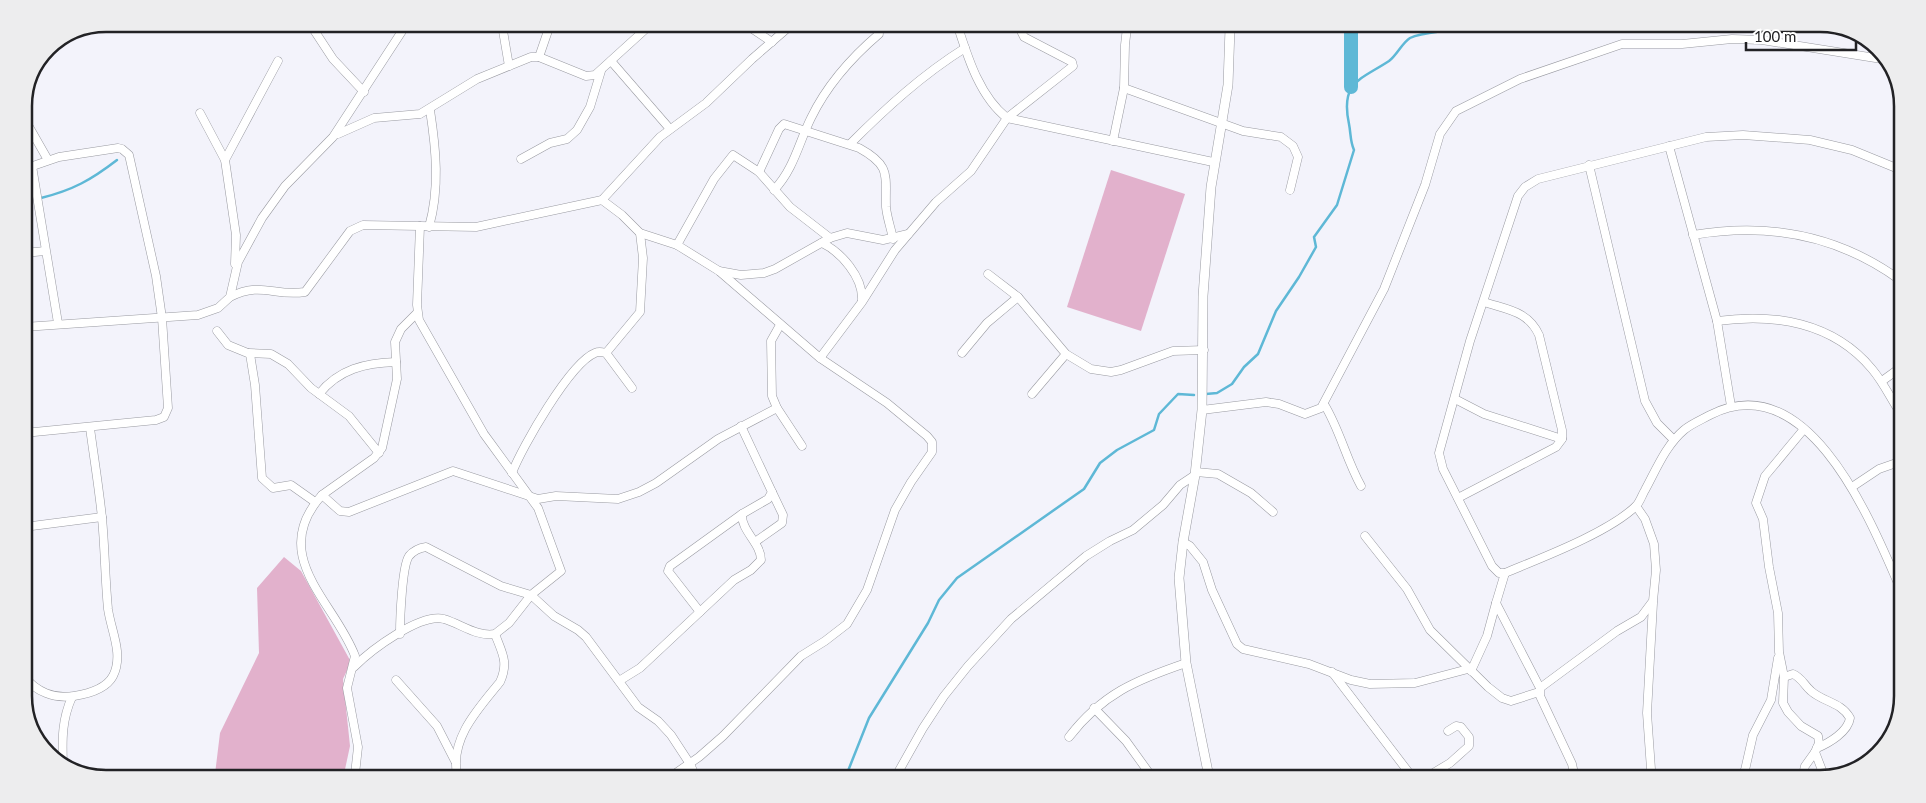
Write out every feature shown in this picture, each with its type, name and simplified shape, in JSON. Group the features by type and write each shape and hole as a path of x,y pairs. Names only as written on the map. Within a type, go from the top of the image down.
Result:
{"street":[{"path":"315,32 333,59 364,92"},
{"path":"235,271 258,225 285,186 333,137 402,32"},
{"path":"503,32 508,66"},
{"path":"539,57 548,32"},
{"path":"333,137 363,121 374,118 414,117 430,110 477,79 531,57 539,57 586,76 595,75 643,32"},
{"path":"757,32 772,42"},
{"path":"33,326 162,318 212,311 230,297 253,288 290,294 304,292 350,232 356,227 369,225 476,227 602,200 670,128 706,103 783,32"},
{"path":"774,190 788,173 806,130 829,89 854,56 879,34 879,32"},
{"path":"960,32 986,96 1007,118 1213,162"},
{"path":"820,358 862,302 881,269 908,234 936,202 970,171 1007,118 1073,66 1072,62 1024,37 1022,32"},
{"path":"1113,141 1124,88 1124,45 1126,32"},
{"path":"1208,770 1186,663 1179,594 1183,542 1196,474 1202,410 1203,296 1213,162 1228,85 1230,32"},
{"path":"1202,410 1266,402 1279,404 1305,414 1317,411 1324,404 1384,289 1425,185 1440,134 1456,111 1520,79 1622,44 1705,42 1732,39 1762,40 1875,58"},
{"path":"850,144 890,105 943,61 965,48"},
{"path":"225,160 278,61"},
{"path":"611,62 670,128"},
{"path":"521,159 550,143 567,139 577,130 590,107 598,76 602,69"},
{"path":"1124,88 1222,122 1242,131 1281,137 1293,146 1298,162 1290,190"},
{"path":"430,110 434,137 436,178 434,210 430,227"},
{"path":"200,112 225,160 236,235 235,271 230,297"},
{"path":"759,172 781,126 787,124 850,144 869,153 886,172 888,181 886,209 893,239"},
{"path":"33,134 48,160"},
{"path":"1893,167 1852,150 1810,140 1744,135 1706,137 1538,178 1520,192 1470,341 1439,453 1443,469 1492,566 1499,573 1505,573 1560,550 1608,525 1636,506 1674,440 1698,421 1731,406 1764,406 1782,413 1804,429 1836,465 1852,487 1894,572"},
{"path":"1669,146 1717,321 1731,406"},
{"path":"33,166 48,160 118,148 129,155 156,276 162,318 168,408 164,417 156,420 33,432"},
{"path":"677,245 714,179 731,156 736,155 759,172 790,207 830,238"},
{"path":"1589,165 1645,401 1657,423 1674,440"},
{"path":"33,173 58,323"},
{"path":"602,200 622,215 640,233 677,245 719,271 820,358 904,416 932,442 932,452 911,482 895,510 867,590 847,624 801,656 737,722 681,770"},
{"path":"354,666 400,634 434,618 443,619 479,633 495,634 509,623 531,595 561,571 538,508 474,417 417,313 420,226"},
{"path":"1693,235 1742,229 1777,231 1843,247 1864,256 1893,276"},
{"path":"606,354 640,312 643,258 640,233"},
{"path":"719,271 741,275 764,273 776,269 830,238 847,233 872,239 893,239 908,234"},
{"path":"822,243 848,264 861,289 862,302"},
{"path":"33,252 45,251"},
{"path":"988,274 1018,297 1066,354 1091,369 1110,372 1144,363 1173,351 1204,350"},
{"path":"962,353 987,323 1018,297"},
{"path":"1458,498 1556,447 1562,440 1562,430 1539,335 1533,323 1516,312 1484,302"},
{"path":"355,770 358,746 347,688 354,666 354,651 306,573 302,556 302,532 316,502 322,495 378,453 387,431 396,388 395,342 401,329 417,313"},
{"path":"1717,321 1761,317 1801,324 1822,331 1859,355 1882,381 1894,401"},
{"path":"780,325 773,335 771,348 771,386 777,408 802,446"},
{"path":"217,331 228,345 249,353 276,356 288,364 319,394 349,416 378,453"},
{"path":"249,353 255,386 262,478 273,488 291,485 316,502"},
{"path":"512,473 532,432 564,383 582,362 593,354 606,354"},
{"path":"606,354 632,388"},
{"path":"1032,394 1066,354"},
{"path":"319,394 328,382 360,365 396,362"},
{"path":"1882,381 1893,373"},
{"path":"1455,398 1484,414 1562,440"},
{"path":"1324,404 1337,428 1346,458 1361,486"},
{"path":"322,495 340,511 349,512 453,471 538,499 556,496 618,499 656,483 693,455 741,426 777,408"},
{"path":"741,426 783,514 782,523 755,542"},
{"path":"33,685 40,692 56,696 72,697 87,694 108,683 116,666 117,644 108,610 102,517 90,428"},
{"path":"1804,429 1765,476 1756,504 1763,519 1769,566 1778,612 1779,652 1784,677 1785,708 1801,726 1818,736 1816,750 1822,770"},
{"path":"1852,487 1879,469 1894,464"},
{"path":"899,770 944,696 968,666 1011,619 1086,556 1110,541 1134,530 1163,505 1180,485 1196,474 1218,474 1251,493 1273,512"},
{"path":"700,612 670,575 668,571 670,566 742,514 768,499 772,492"},
{"path":"1636,506 1645,519 1654,544 1656,570 1648,696 1651,770"},
{"path":"619,681 640,668 734,580 751,570 761,560 761,553 742,521 742,514"},
{"path":"33,527 102,517"},
{"path":"1364,536 1408,589 1430,630 1469,670 1506,700 1516,700 1540,690 1617,631 1641,617 1653,601"},
{"path":"1183,542 1190,546 1203,562 1212,590 1240,647 1309,664 1370,684 1415,683 1469,670 1487,636 1505,573"},
{"path":"400,634 404,568 409,556 418,548 426,547 501,586 531,595 554,616 586,637 638,707 658,721 671,735 693,770"},
{"path":"1496,602 1540,690 1573,770"},
{"path":"454,761 460,738 500,682 504,672 505,662 495,634"},
{"path":"1745,770 1753,735 1771,700 1779,652"},
{"path":"1069,736 1094,708 1124,687 1186,663"},
{"path":"1332,672 1407,770"},
{"path":"1784,677 1793,674 1800,677 1809,689 1840,706 1850,718 1846,728 1816,750 1804,770"},
{"path":"396,680 437,726 454,761 456,770"},
{"path":"63,756 62,732 65,713 72,697"},
{"path":"1094,708 1126,741 1147,770"},
{"path":"1442,770 1469,746 1469,737 1462,727 1456,726 1448,731"}],"shaded area":[{"path":"1111,170 1185,194 1141,331 1067,307"},
{"path":"284,557 301,571 351,662 343,679 350,746 345,770 215,770 220,733 259,653 257,588"}],"waterway":[{"path":"1351,32 1351,87"},
{"path":"1206,394 1217,393 1232,384 1244,367 1258,354 1276,311 1316,247 1314,237 1337,205 1354,150 1347,110 1347,99 1350,91 1361,78 1389,61 1410,38 1433,32"},
{"path":"41,198 63,192 81,184 117,160"},
{"path":"848,770 869,718 928,623 939,600 957,578 1084,489 1100,463 1117,450 1154,430 1159,414 1178,394 1194,395"}]}
